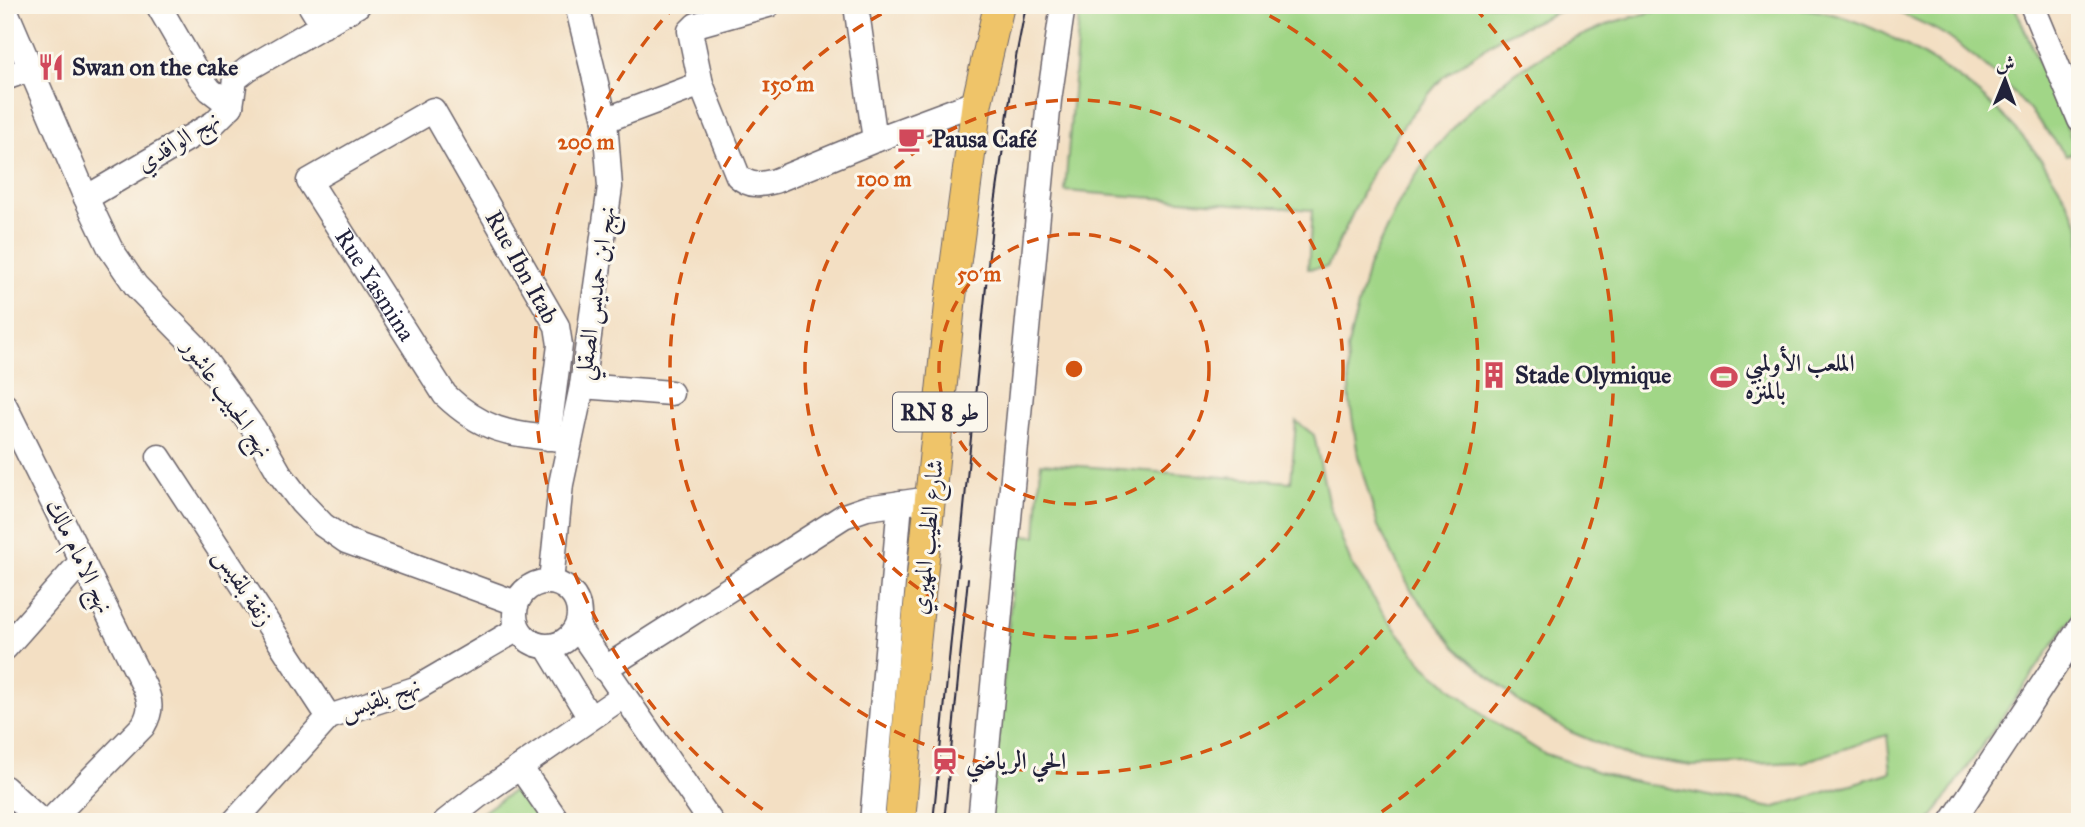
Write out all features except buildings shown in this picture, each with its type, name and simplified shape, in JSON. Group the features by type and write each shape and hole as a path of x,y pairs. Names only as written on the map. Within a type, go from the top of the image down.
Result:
{"main road":[{"name":"شارع الطيب المهيري","path":"900,822 914,654 950,305 977,102 999,5"}],"street":[{"path":"158,5 199,76 231,107"},
{"path":"310,5 323,26"},
{"name":"نهج الواقدي","path":"86,198 214,123 231,107 235,79 249,68 358,5"},
{"name":"نهج ابن حمديس الصقلي","path":"551,582 561,484 559,439 582,386 610,187 605,120 577,5"},
{"path":"768,5 701,23 692,28 691,41 701,85 738,176 752,185 775,181 875,139 977,102"},
{"path":"856,5 875,139"},
{"path":"980,822 1048,113 1063,5"},
{"path":"2032,5 2080,120"},
{"name":"نهج الحبيب عاشور","path":"5,9 110,248 136,286 194,345 254,429 280,474 302,503 323,525 346,541 516,603"},
{"path":"5,78 30,69"},
{"path":"605,120 701,85"},
{"name":"Rue Ibn Itab","path":"433,110 557,326 560,345 559,439"},
{"name":"Rue Yasmina","path":"433,110 309,181 445,396 463,413 484,425 510,432 559,439"},
{"path":"582,386 671,393"},
{"name":"نهج الامام مالك","path":"5,406 144,686 151,707 143,726 48,822"},
{"name":"زنقة بلقيس","path":"159,457 329,717"},
{"path":"604,669 844,516 867,508 923,500 932,494"},
{"path":"872,822 900,503"},
{"path":"5,648 82,561"},
{"path":"551,582 565,587 575,598 579,612 577,627 570,637 547,647 530,642 518,629 515,621 516,603 524,591 536,584 551,582"},
{"path":"577,627 711,822"},
{"name":"نهج بلقيس","path":"234,822 329,717 415,690 518,629"},
{"path":"1952,822 2079,630"},
{"path":"547,647 590,719"},
{"path":"445,822 623,696"},
{"path":"520,767 558,822"},
{"path":"5,788 42,822"}],"green space":[{"path":"1080,5 1574,5 1502,36 1443,77 1407,120 1374,169 1327,267 1308,269 1312,210 1065,191"},
{"path":"1680,5 1752,5 1806,9 1856,21 1897,40 1962,81 2009,122 2048,170 2080,227 2080,606 1929,822 990,822 1017,535 1036,536 1041,463 1291,482 1296,421 1314,435 1329,505 1351,563 1385,616 1425,666 1484,716 1543,753 1616,778 1772,808 1891,772 1887,735 1803,762 1692,766 1628,756 1571,732 1519,702 1456,648 1411,590 1378,526 1358,456 1350,403 1347,349 1368,267 1400,200 1431,153 1470,109 1510,76 1556,47 1613,22"},
{"path":"1880,5 2014,5 2077,151 2066,156 2012,92 1982,63 1948,37"},
{"path":"523,784 547,822 469,822"}],"tram line":[{"path":"933,822 992,225 1026,5"},
{"path":"944,822 968,578"}],"place":[{"name":"Swan on the cake","path":"51,67"},
{"name":"Pausa Café","path":"911,139"},
{"name":"Stade Olymique","path":"1494,375"},
{"name":"الملعب الأولمبي بالمنزه","path":"1724,377"},
{"name":"الحي الرياضي","path":"945,761"}]}
